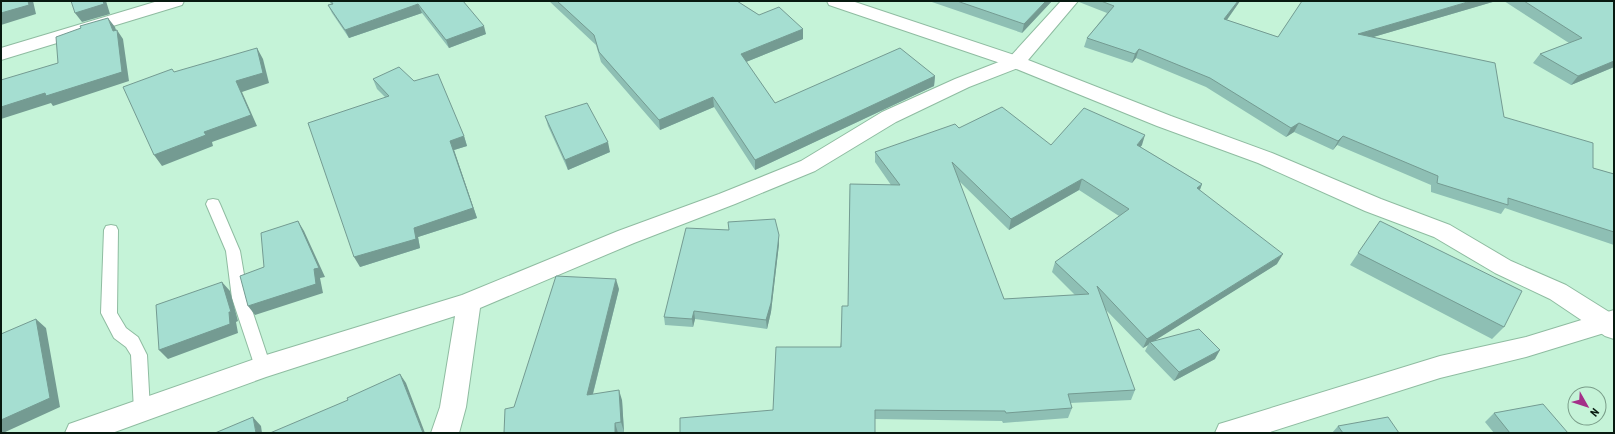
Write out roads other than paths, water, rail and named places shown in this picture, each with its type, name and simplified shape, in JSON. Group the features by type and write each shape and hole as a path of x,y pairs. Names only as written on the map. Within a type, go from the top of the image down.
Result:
{"street":[{"path":"1,54 176,1"},
{"path":"835,1 1016,62 1164,121 1265,158 1374,205 1442,231 1503,267 1558,292 1611,324"},
{"path":"79,433 263,367 468,302 626,237 808,166 889,117 962,83 1016,62 1070,1"},
{"path":"445,433 453,407 468,302"},
{"path":"1228,433 1440,367 1526,348 1611,324"}],"lane":[{"path":"212,204 233,250 240,298 263,367"},
{"path":"111,230 109,313 120,333 132,342 138,355 142,410"}]}
